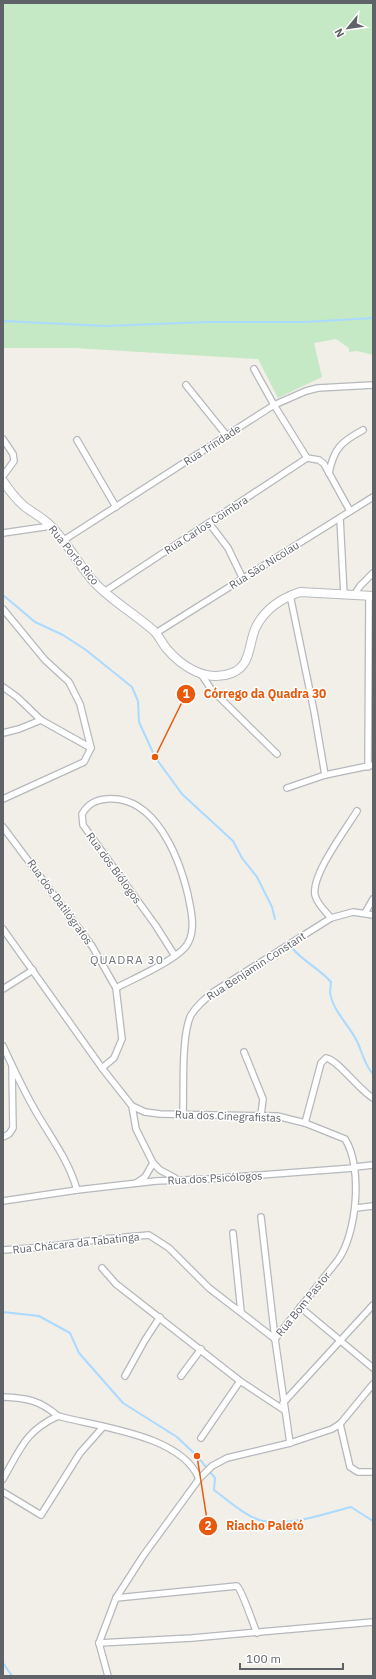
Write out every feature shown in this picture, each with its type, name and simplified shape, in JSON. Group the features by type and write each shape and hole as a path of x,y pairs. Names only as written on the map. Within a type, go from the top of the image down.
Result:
{"street":[{"path":"254,369 274,405 308,458 319,460 324,464 350,511"},
{"path":"186,385 227,436"},
{"name":"Rua Trindade","path":"64,540 274,405 306,390 373,385"},
{"path":"329,473 332,460 337,449 345,440 363,430"},
{"path":"3,439 13,454 14,461 3,476"},
{"path":"77,440 116,507"},
{"name":"Rua Carlos Coimbra","path":"104,592 308,458"},
{"name":"Rua Porto Rico","path":"3,481 16,498 51,526 64,540 87,574 104,592 156,633 173,656 201,674 213,677 222,676 239,669 248,656 255,628 261,618 268,610 290,595 300,592 371,596"},
{"name":"Rua São Nicolau","path":"156,633 373,497"},
{"path":"340,518 344,595"},
{"path":"209,523 228,548 243,579"},
{"path":"3,533 51,526"},
{"path":"354,595 360,586 373,573"},
{"path":"290,595 314,710 325,775"},
{"path":"287,788 325,775 371,766 371,596"},
{"path":"3,609 45,660 69,682 80,704 91,748 84,762 3,799"},
{"name":"Rua Porto Rico","path":"201,674 211,689 277,754"},
{"path":"3,687 17,697 41,720 91,748"},
{"path":"3,733 41,720"},
{"name":"Rua dos Biólogos","path":"116,988 175,956 188,944 192,934 192,920 184,879 178,859 169,842 142,809 128,801 116,798 91,803 82,814 83,825 156,926 175,956"},
{"path":"331,918 318,903 315,895 315,885 328,857 357,811"},
{"name":"Rua dos Datilógrafos","path":"3,827 92,946 116,988 122,1039 114,1058 102,1068"},
{"path":"365,913 373,899"},
{"name":"Rua Benjamin Constant","path":"183,1113 186,1027 192,1014 215,991 331,918 354,912 373,915"},
{"path":"3,929 102,1068 132,1106 136,1129 153,1163 168,1176 180,1180"},
{"path":"3,989 33,970"},
{"path":"3,1046 39,1118 72,1171 77,1190"},
{"path":"244,1052 263,1099 261,1115"},
{"path":"305,1124 321,1063 326,1058 334,1062 354,1084 373,1098"},
{"path":"3,1137 9,1134 13,1128 12,1066"},
{"name":"Rua dos Cinegrafistas","path":"132,1106 145,1112 277,1116 342,1137 347,1143 355,1167 356,1208"},
{"path":"135,1184 145,1176 153,1163"},
{"name":"Rua dos Psicólogos","path":"3,1201 77,1190 135,1184 373,1165"},
{"path":"356,1208 373,1206"},
{"name":"Rua Bom Pastor","path":"149,1235 168,1248 195,1275 275,1339 344,1251 350,1235 356,1208"},
{"path":"261,1217 283,1403 290,1442"},
{"path":"234,1233 241,1312"},
{"name":"Rua Chácara da Tabatinga","path":"3,1250 45,1247 103,1239 149,1235"},
{"path":"102,1268 116,1284 240,1381 284,1410"},
{"path":"283,1403 373,1305"},
{"path":"300,1307 373,1368"},
{"path":"125,1376 160,1317"},
{"path":"181,1376 201,1349"},
{"path":"201,1438 240,1381"},
{"path":"108,1676 99,1643 116,1598 143,1556 199,1479 212,1466 227,1458 320,1433 340,1424 373,1384"},
{"path":"5,1398 29,1399 48,1408 58,1416 137,1436 172,1450 191,1464 199,1479"},
{"path":"3,1479 28,1437 41,1424 58,1416"},
{"path":"340,1424 350,1467 358,1472 373,1472"},
{"path":"3,1492 41,1515 80,1453 103,1427"},
{"path":"116,1598 237,1586 242,1591 245,1605 257,1633"},
{"path":"99,1643 257,1633 373,1622"}],"green space":[{"path":"3,3 373,3 373,355 357,351 349,352 349,348 336,339 314,343 322,377 278,398 258,359 75,348 3,348"}],"waterway":[{"path":"3,321 106,326 207,322 305,322 373,318"},
{"path":"3,595 35,622 63,635 86,650 132,687 138,701 139,722 155,757 182,794 233,841 242,858 257,877 272,907 275,919"},
{"path":"292,948 331,982 331,999 337,1011 354,1035 366,1063 373,1074"},
{"path":"3,1312 39,1316 70,1333 79,1353 123,1403 177,1437 197,1456 215,1478 214,1490 237,1508 251,1516 263,1521 297,1521 351,1507 373,1521"},
{"path":"3,1663 12,1676"}],"place":[{"name":"Córrego da Quadra 30","path":"155,757"},
{"name":"Riacho Paletó","path":"197,1456"}],"district":[{"name":"QUADRA 30","path":"127,960"}]}
